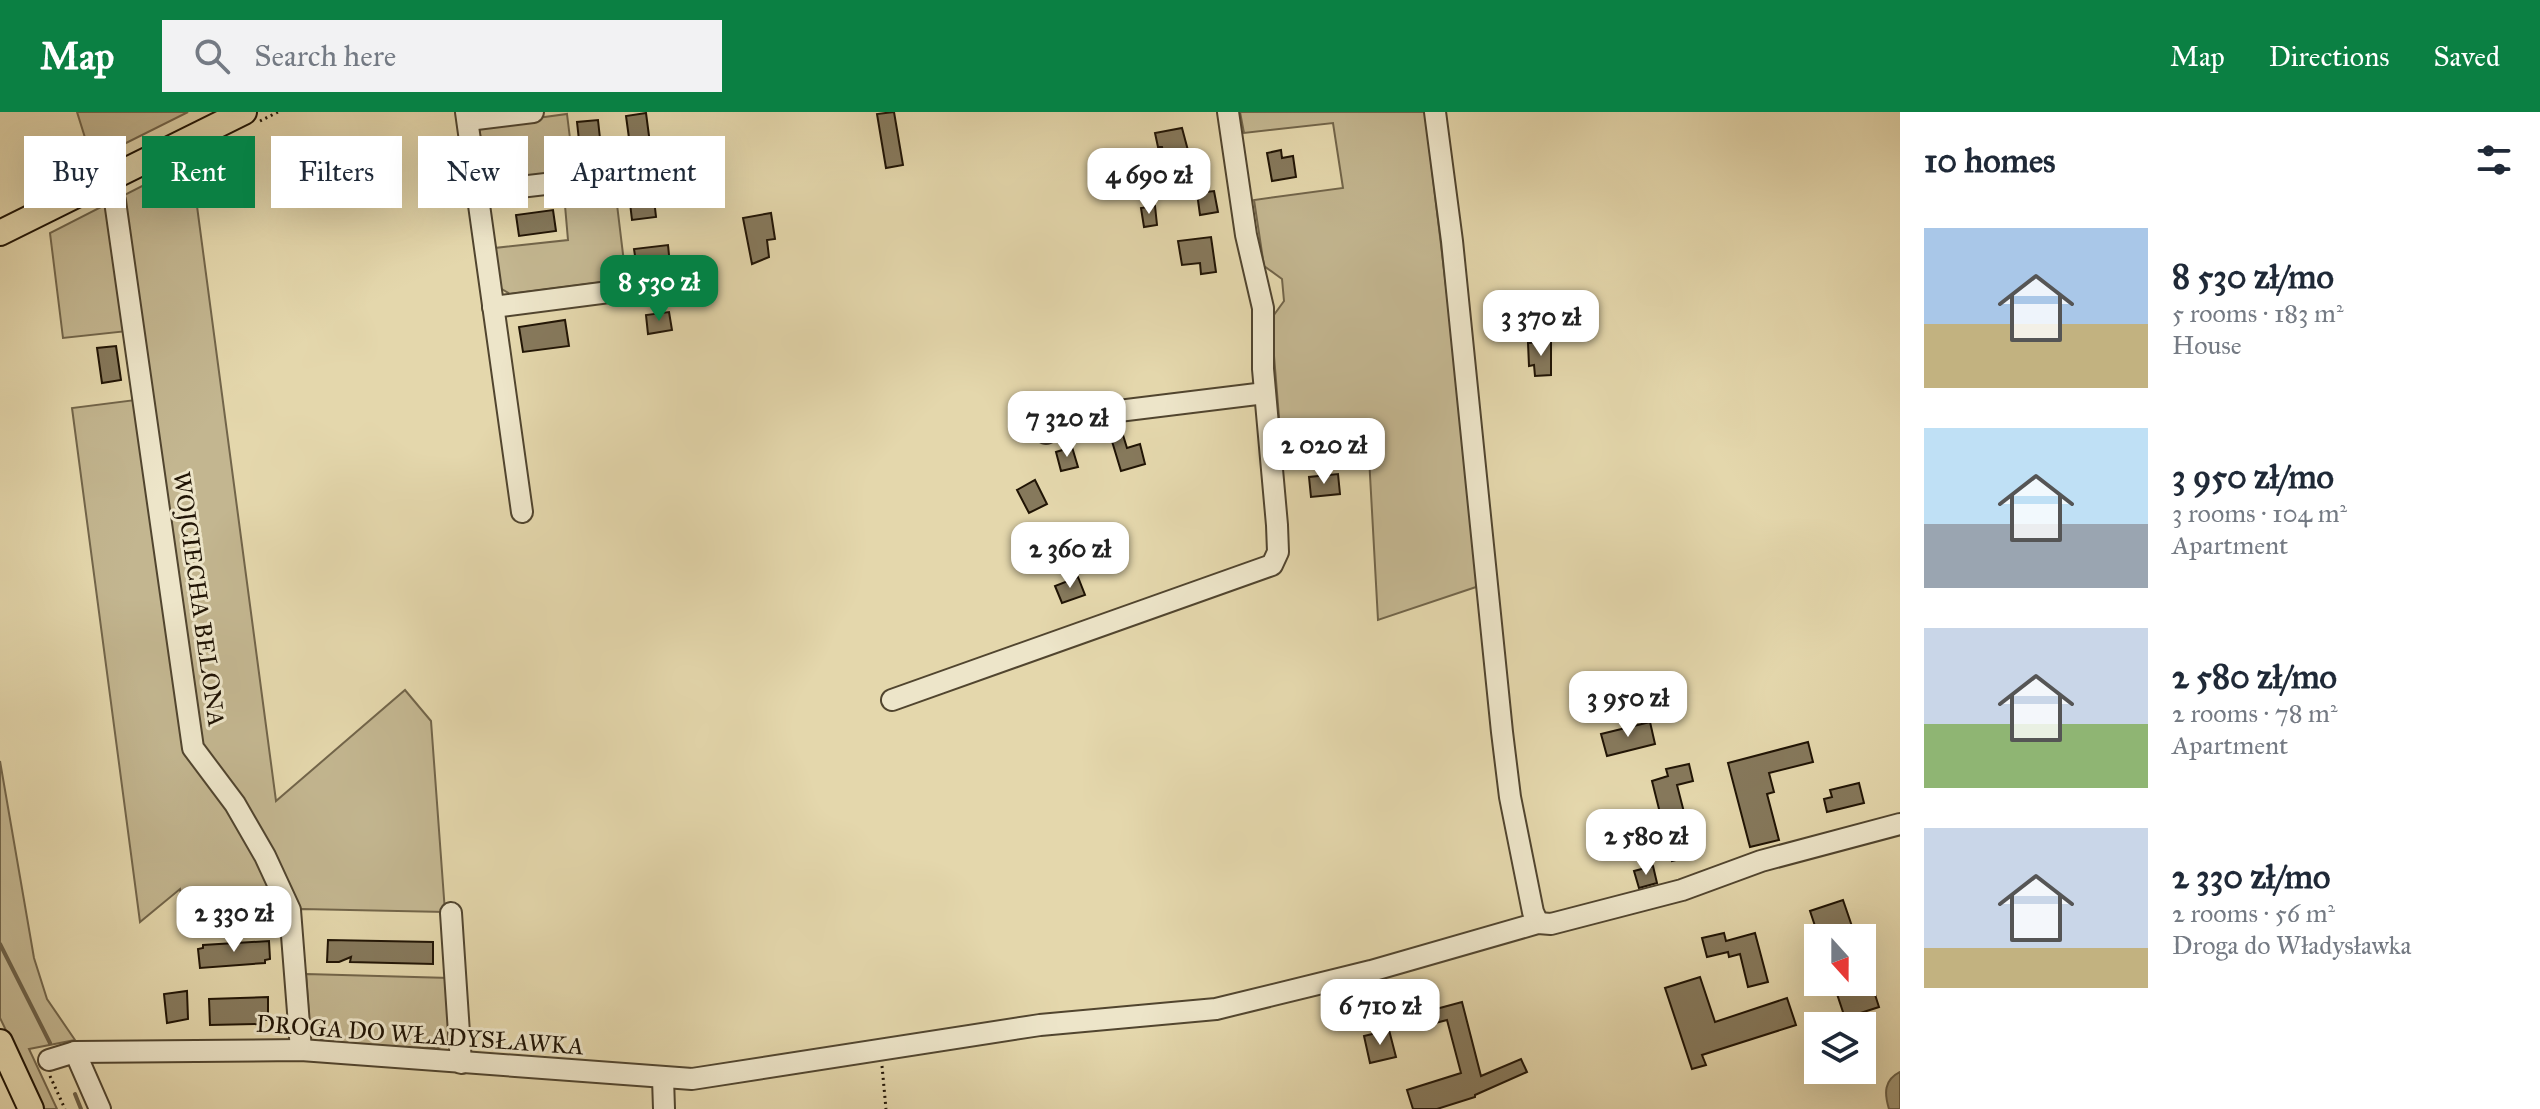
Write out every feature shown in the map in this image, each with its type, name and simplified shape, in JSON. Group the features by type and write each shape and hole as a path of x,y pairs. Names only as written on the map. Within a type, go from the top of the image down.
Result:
{"main road":[{"path":"126,171 244,112"},
{"path":"0,233 51,208"},
{"path":"0,1042 31,1109"}],"street":[{"path":"470,136 467,116 533,112"},
{"path":"892,700 1272,565 1278,552 1265,393 1263,308 1246,235 1228,112"},
{"path":"1435,112 1452,241 1510,797 1533,912 1538,923"},
{"name":"WOJCIECHA BELONA","path":"116,208 193,748 235,804 265,856 290,910 301,1050"},
{"path":"479,208 522,512"},
{"path":"493,307 671,284"},
{"path":"1046,433 1086,415 1265,393"},
{"name":"DROGA DO WŁADYSŁAWKA","path":"48,1066 75,1052 301,1050 388,1054 461,1063 692,1079 1040,1025 1216,1009 1371,971 1538,923 1551,924 1682,890 1761,861 1900,824"},
{"path":"451,913 461,1063"},
{"path":"75,1052 100,1109"},
{"path":"654,1077 664,1109"}],"path":[{"path":"881,1050 886,1109"},
{"path":"48,1066 65,1109"}],"shaded area":[{"path":"77,112 188,112 126,143 126,136 84,136"},
{"path":"1240,112 1425,112 1482,585 1378,620 1369,457 1283,466 1271,319 1284,301 1282,279 1264,266 1254,200 1343,188 1333,123 1244,133"},
{"path":"567,114 570,136 544,136 544,174 528,176 528,136 480,136 479,126"},
{"path":"142,186 142,208 197,208 276,801 405,690 431,721 445,912 302,909 185,917 180,889 140,922 72,408 136,400 127,331 63,338 50,233 99,208 126,208 126,194"},
{"path":"565,208 617,208 626,279 510,294 500,288 495,248 568,240"},
{"path":"0,761 34,958 47,999 75,1040 29,1049 57,1109 44,1109 0,1018"},
{"path":"306,974 450,978 454,1034 439,1048 330,1047 310,1030"},
{"path":"1900,1072 1900,1109 1889,1109 1887,1088 1891,1079"}],"building":[{"path":"894,112 903,165 886,168 877,114"},
{"path":"646,113 649,136 629,136 626,116"},
{"path":"598,120 600,136 579,136 577,122"},
{"path":"1182,128 1190,158 1170,161 1170,157 1164,158 1162,147 1158,147 1155,133"},
{"path":"1281,150 1282,158 1293,156 1296,177 1272,181 1267,153"},
{"path":"1214,191 1218,212 1200,215 1197,193"},
{"path":"1155,206 1157,225 1144,227 1141,208"},
{"path":"631,208 655,208 656,217 632,220"},
{"path":"553,210 556,231 519,236 516,215"},
{"path":"771,213 775,239 767,240 769,257 752,264 743,218"},
{"path":"1211,237 1216,272 1201,274 1200,263 1182,265 1178,241"},
{"path":"668,245 670,265 637,269 634,249"},
{"path":"669,312 672,330 648,334 646,315"},
{"path":"565,320 569,346 523,352 519,327"},
{"path":"1551,341 1551,375 1535,376 1534,365 1529,366 1528,343"},
{"path":"116,346 121,380 102,383 97,348"},
{"path":"1123,435 1127,448 1140,444 1145,464 1121,471 1111,438"},
{"path":"1072,447 1078,467 1061,471 1056,452"},
{"path":"1338,474 1340,494 1311,497 1309,477"},
{"path":"1035,480 1047,504 1029,513 1017,490"},
{"path":"1078,577 1085,595 1062,603 1055,586"},
{"path":"1650,722 1655,744 1607,756 1601,734"},
{"path":"1808,742 1813,762 1769,773 1774,792 1767,794 1779,840 1750,847 1728,763"},
{"path":"1689,764 1693,781 1677,785 1695,855 1672,861 1652,781 1668,776 1666,769"},
{"path":"1859,783 1864,803 1827,812 1824,799 1832,797 1830,790"},
{"path":"1653,866 1657,883 1639,888 1634,871"},
{"path":"1843,900 1851,924 1814,924 1810,911"},
{"path":"1724,933 1726,941 1755,933 1768,982 1748,987 1740,954 1729,957 1728,952 1707,957 1702,938"},
{"path":"328,940 433,942 433,964 350,962 351,957 339,962 327,962"},
{"path":"269,941 270,959 265,963 200,968 198,949 203,945"},
{"path":"1700,977 1715,1022 1787,998 1796,1025 1702,1055 1706,1065 1692,1069 1665,988"},
{"path":"187,991 188,1019 167,1023 164,994"},
{"path":"1838,996 1875,996 1879,1007 1864,1012 1843,1012"},
{"path":"268,997 268,1020 262,1020 262,1024 210,1025 209,999"},
{"path":"1433,1000 1436,1009 1462,1002 1481,1076 1521,1059 1527,1072 1475,1097 1437,1109 1413,1109 1407,1090 1461,1073 1447,1020 1416,1028 1410,1006"},
{"path":"1389,1030 1396,1057 1370,1063 1364,1036"}],"waterway":[{"path":"0,944 50,1043"},
{"path":"75,1094 81,1109"}]}
